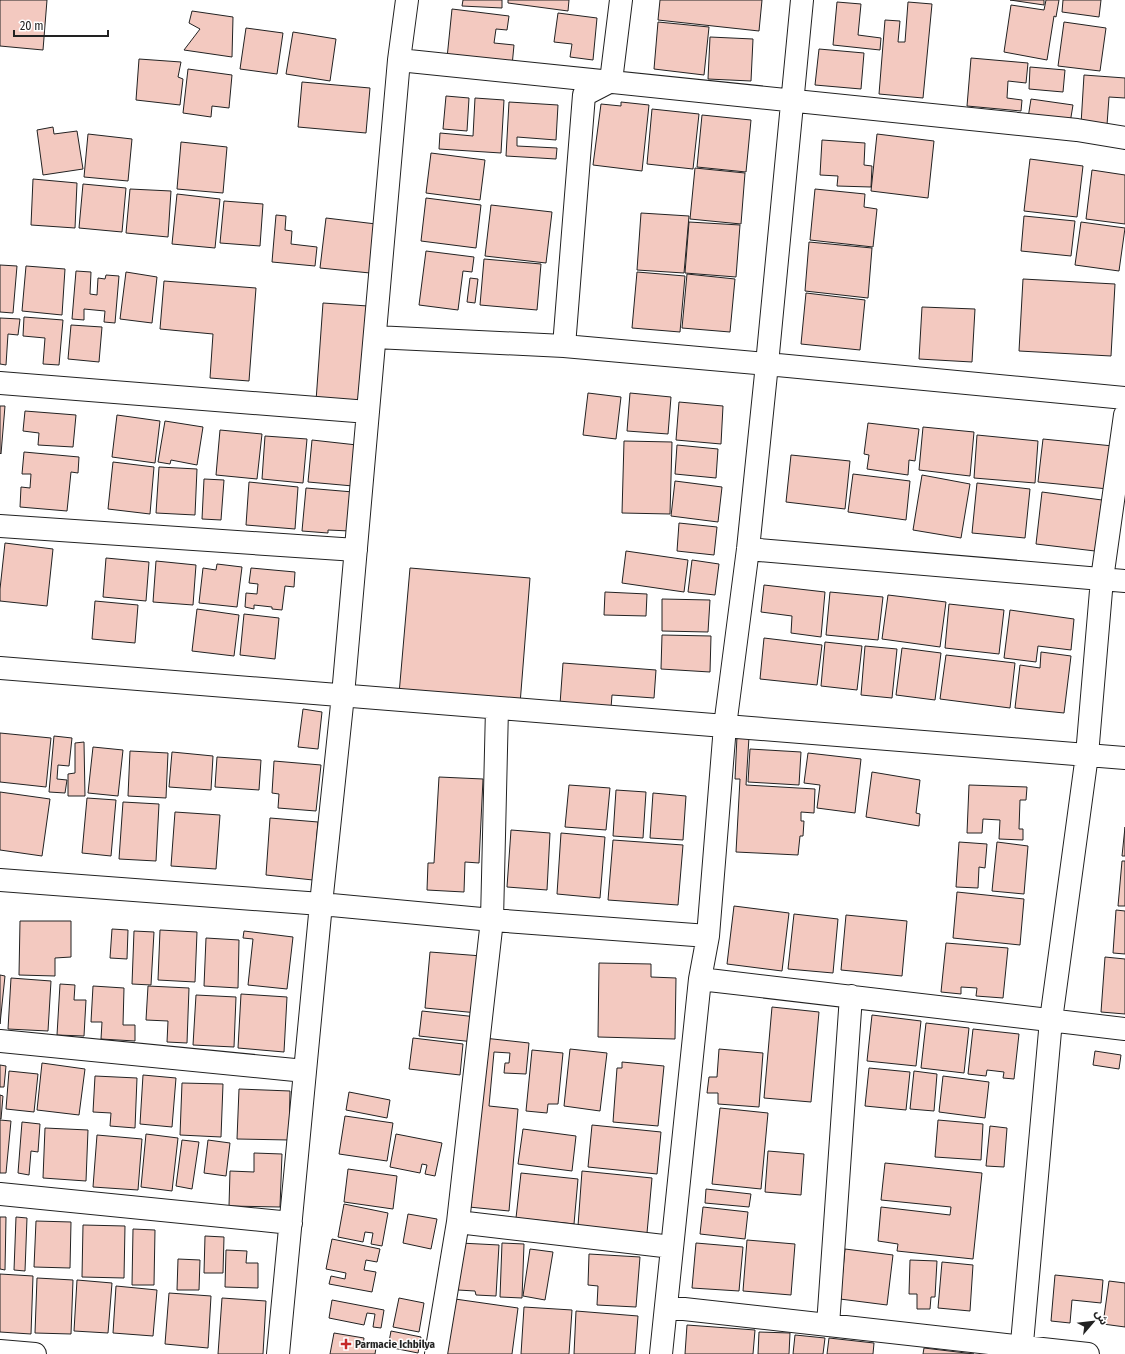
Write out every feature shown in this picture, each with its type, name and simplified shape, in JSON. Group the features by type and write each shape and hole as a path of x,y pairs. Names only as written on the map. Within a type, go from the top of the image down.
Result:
{"street":[{"path":"278,1354 321,904 343,695 399,60 407,0"},
{"path":"611,81 621,0"},
{"path":"661,1354 700,979 708,936 725,726 748,549 802,0"},
{"path":"399,60 1078,130 1125,138"},
{"path":"564,346 584,95 611,81"},
{"path":"375,337 564,346 1125,398"},
{"path":"0,382 368,412"},
{"path":"1022,1350 1051,1020 1087,755 1102,579 1125,415"},
{"path":"0,526 356,550"},
{"path":"748,549 1125,581"},
{"path":"0,668 1125,758"},
{"path":"436,1354 458,1222 492,920 497,708"},
{"path":"0,880 321,904 492,920 708,936"},
{"path":"700,979 1125,1029"},
{"path":"828,1325 851,996"},
{"path":"0,1041 305,1071"},
{"path":"0,1194 291,1223"},
{"path":"458,1222 672,1247"},
{"path":"666,1307 828,1325 1022,1350 1088,1354"},
{"path":"0,1351 35,1354"}],"building":[{"path":"0,0 47,0 43,50 0,46"},
{"path":"463,0 502,0 502,8 462,6"},
{"path":"508,0 569,0 568,11 508,3"},
{"path":"660,0 762,0 759,31 658,20"},
{"path":"1010,0 1044,0 1044,5"},
{"path":"1046,0 1059,0 1056,17 1054,16 1047,60 1004,52 1011,5 1044,10"},
{"path":"1063,0 1101,0 1099,17 1062,12"},
{"path":"837,2 861,4 858,35 881,38 880,50 833,45"},
{"path":"908,2 932,4 923,98 879,94 885,20 900,21 898,42 905,42"},
{"path":"452,9 509,16 507,30 496,29 494,43 514,45 512,66 447,58"},
{"path":"192,11 233,17 232,57 184,50 200,29 189,23"},
{"path":"558,13 597,18 593,60 570,57 572,44 554,42"},
{"path":"658,22 709,27 704,75 654,69"},
{"path":"1064,22 1106,28 1100,71 1058,66"},
{"path":"246,28 283,33 277,74 240,69"},
{"path":"293,32 336,39 330,81 286,74"},
{"path":"710,37 753,39 751,81 708,79"},
{"path":"819,49 864,53 861,89 815,85"},
{"path":"971,58 1028,63 1026,83 1008,81 1007,98 1022,100 1021,111 967,106"},
{"path":"139,59 181,62 178,77 183,79 180,105 136,100"},
{"path":"1030,67 1065,70 1063,92 1029,89"},
{"path":"188,69 232,75 229,108 212,106 211,117 183,113"},
{"path":"1084,75 1125,78 1125,98 1109,97 1107,125 1081,124"},
{"path":"302,82 370,88 366,133 298,127"},
{"path":"446,96 469,98 467,131 443,129"},
{"path":"475,98 504,100 501,153 439,149 440,133 473,136"},
{"path":"1031,99 1073,105 1070,123 1028,118"},
{"path":"509,102 558,105 556,140 517,137 517,146 557,148 556,159 506,156"},
{"path":"621,102 649,105 642,171 593,165 601,104 621,106"},
{"path":"652,109 699,114 693,169 647,164"},
{"path":"702,115 751,120 746,172 697,167"},
{"path":"53,127 54,134 77,131 83,169 43,175 37,130"},
{"path":"88,134 132,139 128,181 84,177"},
{"path":"877,134 934,141 928,198 871,191"},
{"path":"822,140 865,143 864,165 872,166 871,187 837,186 838,176 820,175"},
{"path":"181,142 227,147 223,193 177,189"},
{"path":"431,153 485,160 480,200 426,193"},
{"path":"1030,159 1083,166 1077,217 1024,211"},
{"path":"695,168 745,173 741,224 690,219"},
{"path":"1092,170 1125,175 1125,224 1086,219"},
{"path":"33,179 77,183 75,228 31,225"},
{"path":"83,184 126,188 122,232 79,228"},
{"path":"130,189 171,191 168,237 126,233"},
{"path":"815,189 865,194 864,207 877,209 873,247 810,240"},
{"path":"177,194 220,199 215,248 172,244"},
{"path":"426,198 481,205 476,248 421,241"},
{"path":"224,201 263,204 260,246 220,243"},
{"path":"491,205 552,212 546,263 485,256"},
{"path":"641,213 689,216 684,273 637,270"},
{"path":"276,215 286,216 285,230 292,231 291,244 317,247 315,266 272,262"},
{"path":"1024,216 1075,221 1071,256 1021,251"},
{"path":"326,218 376,224 370,273 320,268"},
{"path":"689,222 740,225 736,277 685,273"},
{"path":"1081,222 1125,228 1119,271 1075,265"},
{"path":"809,242 872,248 868,298 805,291"},
{"path":"426,251 474,257 472,272 463,271 458,310 419,305"},
{"path":"484,259 541,264 537,310 480,305"},
{"path":"0,265 17,266 13,313 0,312"},
{"path":"26,266 65,269 62,315 22,311"},
{"path":"76,271 91,272 90,294 97,295 98,278 105,279 106,275 119,276 115,323 104,322 105,311 84,309 84,320 72,319"},
{"path":"126,272 157,277 152,323 120,319"},
{"path":"637,272 685,276 680,332 632,328"},
{"path":"687,274 735,279 730,332 682,328"},
{"path":"470,278 478,279 475,303 467,302"},
{"path":"1023,279 1115,284 1111,356 1019,351"},
{"path":"164,281 256,288 249,381 210,378 213,334 160,329"},
{"path":"806,293 865,300 860,350 801,344"},
{"path":"323,303 368,306 361,404 316,401"},
{"path":"922,307 975,309 972,362 919,359"},
{"path":"24,317 63,320 59,365 43,364 45,338 23,336"},
{"path":"0,318 20,319 18,335 8,334 6,365 0,364"},
{"path":"71,325 102,327 99,362 68,359"},
{"path":"588,393 621,397 616,439 583,435"},
{"path":"630,393 671,397 668,434 627,431"},
{"path":"679,402 723,406 721,444 676,440"},
{"path":"0,406 5,406 1,454 0,453"},
{"path":"25,411 76,415 73,447 38,445 39,433 23,431"},
{"path":"117,415 160,421 155,463 112,457"},
{"path":"165,421 203,427 197,465 171,460 170,464 158,462"},
{"path":"868,423 919,429 915,461 909,460 908,475 867,469 869,455 864,454"},
{"path":"923,427 974,432 970,476 919,470"},
{"path":"220,430 262,434 257,479 216,475"},
{"path":"977,435 1038,441 1035,483 974,478"},
{"path":"265,436 307,439 303,483 262,479"},
{"path":"1043,439 1113,446 1108,489 1038,482"},
{"path":"312,440 357,445 353,486 308,482"},
{"path":"624,441 672,442 670,514 622,513"},
{"path":"677,445 718,449 716,478 675,474"},
{"path":"24,452 79,457 78,473 71,472 67,511 20,507 21,487 30,488 31,474 22,474"},
{"path":"791,455 850,461 845,509 786,502"},
{"path":"113,462 154,467 150,514 108,509"},
{"path":"159,467 197,469 195,515 156,513"},
{"path":"853,474 910,481 906,520 848,512"},
{"path":"922,475 970,484 961,538 913,530"},
{"path":"204,479 224,480 221,520 202,519"},
{"path":"675,481 722,487 718,522 671,516"},
{"path":"249,482 298,487 295,529 246,525"},
{"path":"977,483 1030,489 1025,538 972,533"},
{"path":"306,488 353,492 350,531 328,530 328,533 302,531"},
{"path":"1042,492 1102,500 1095,551 1036,544"},
{"path":"679,523 717,527 714,555 677,551"},
{"path":"5,543 53,549 47,606 0,601"},
{"path":"626,551 688,560 684,592 622,583"},
{"path":"106,558 149,562 146,601 103,597"},
{"path":"692,560 719,564 715,595 688,592"},
{"path":"156,561 196,565 193,605 153,602"},
{"path":"217,564 242,567 237,607 199,603 203,568 216,570"},
{"path":"251,568 295,572 294,587 285,586 282,610 254,605 254,609 245,607 246,593 257,594 258,584 249,583"},
{"path":"410,568 530,578 520,704 399,694"},
{"path":"764,585 825,592 821,637 791,633 792,616 761,612"},
{"path":"605,592 647,594 646,616 604,615"},
{"path":"830,592 883,597 878,640 826,635"},
{"path":"888,595 946,602 940,647 882,639"},
{"path":"662,599 710,600 708,632 662,631"},
{"path":"95,601 138,605 135,643 92,639"},
{"path":"949,604 1004,610 999,654 945,648"},
{"path":"197,609 239,615 234,656 192,651"},
{"path":"1010,610 1074,619 1071,650 1038,646 1036,662 1004,658"},
{"path":"244,614 279,618 275,659 240,655"},
{"path":"662,635 711,636 710,672 661,669"},
{"path":"764,638 822,645 817,685 760,679"},
{"path":"825,642 862,646 857,690 821,686"},
{"path":"865,646 897,649 892,698 861,695"},
{"path":"902,648 941,653 935,700 896,695"},
{"path":"1041,652 1071,656 1064,713 1015,708 1020,665 1040,668"},
{"path":"946,655 1015,663 1010,708 940,699"},
{"path":"563,663 656,670 654,698 612,695 611,708 560,704"},
{"path":"303,709 322,712 318,749 298,747"},
{"path":"0,733 51,738 46,787 0,782"},
{"path":"54,736 72,738 69,766 58,765 57,779 67,780 65,793 49,792"},
{"path":"737,736 749,737 746,785 815,789 814,813 801,812 801,821 804,821 803,836 800,836 798,855 736,852 740,779 735,779"},
{"path":"84,742 85,796 68,796 68,774 75,773 75,743"},
{"path":"93,747 123,750 118,796 88,793"},
{"path":"750,749 801,752 799,785 748,782"},
{"path":"130,751 168,753 166,798 128,796"},
{"path":"172,752 213,756 211,790 169,787"},
{"path":"808,753 861,759 855,813 817,808 820,785 804,783"},
{"path":"217,757 261,760 259,790 215,787"},
{"path":"274,761 321,765 316,811 278,808 279,794 272,793"},
{"path":"872,772 920,780 916,813 920,814 919,826 866,817"},
{"path":"439,777 483,779 479,863 465,862 464,892 427,890 428,863 434,863"},
{"path":"569,785 610,788 606,830 565,827"},
{"path":"969,785 1027,787 1026,800 1020,800 1019,829 1023,829 1023,840 999,839 1000,820 983,819 982,833 967,833"},
{"path":"616,790 646,792 643,838 613,836"},
{"path":"0,792 50,799 42,856 0,850"},
{"path":"653,793 686,796 683,840 650,838"},
{"path":"87,798 116,800 111,856 82,853"},
{"path":"123,802 159,804 156,861 119,859"},
{"path":"175,812 220,815 216,869 171,866"},
{"path":"270,818 318,822 313,880 266,875"},
{"path":"1125,827 1125,856 1122,856"},
{"path":"511,830 550,833 547,890 507,887"},
{"path":"561,833 605,837 600,898 557,894"},
{"path":"613,840 683,845 678,905 608,900"},
{"path":"959,842 987,844 985,868 979,867 978,888 956,887"},
{"path":"997,842 1028,846 1024,894 992,891"},
{"path":"1122,861 1125,861 1125,906 1118,906"},
{"path":"957,892 1024,899 1020,945 953,938"},
{"path":"734,906 789,913 782,971 727,964"},
{"path":"1116,910 1125,911 1125,954 1113,953"},
{"path":"794,914 838,919 833,973 788,969"},
{"path":"846,915 907,921 902,976 841,970"},
{"path":"20,921 71,921 71,957 55,958 55,976 19,975"},
{"path":"112,929 128,930 127,959 110,958"},
{"path":"160,930 197,932 195,982 158,980"},
{"path":"134,931 154,932 151,985 132,984"},
{"path":"244,931 293,937 287,989 248,985 253,939 243,938"},
{"path":"206,938 239,940 238,988 204,986"},
{"path":"946,943 1008,948 1003,998 976,996 977,988 961,987 961,994 941,992"},
{"path":"430,952 482,956 478,1013 425,1008"},
{"path":"1105,957 1125,959 1125,1014 1101,1012"},
{"path":"599,963 651,964 651,977 676,978 675,1039 598,1037"},
{"path":"0,975 5,976 0,1024"},
{"path":"11,978 51,981 48,1031 8,1029"},
{"path":"60,984 75,985 74,1000 86,1000 84,1036 57,1035"},
{"path":"93,986 124,988 123,1025 135,1025 135,1041 101,1039 102,1022 91,1022"},
{"path":"148,986 189,988 187,1043 167,1042 168,1021 146,1020"},
{"path":"241,994 287,997 284,1052 238,1048"},
{"path":"196,995 236,997 234,1047 193,1045"},
{"path":"772,1007 819,1012 811,1102 764,1098"},
{"path":"422,1011 477,1017 474,1042 419,1036"},
{"path":"872,1015 921,1021 916,1066 867,1061"},
{"path":"926,1023 969,1028 964,1073 921,1068"},
{"path":"973,1029 1019,1034 1014,1079 1003,1078 1004,1072 987,1070 986,1076 968,1074"},
{"path":"413,1038 463,1044 460,1075 409,1069"},
{"path":"484,1038 529,1043 526,1074 504,1073 505,1063 509,1063 510,1053 494,1052 489,1106 518,1109 509,1211 469,1207"},
{"path":"570,1049 607,1053 600,1111 564,1106"},
{"path":"719,1049 763,1053 759,1107 718,1104 718,1093 707,1093 709,1077 717,1077"},
{"path":"532,1050 563,1053 558,1104 548,1104 547,1113 526,1111"},
{"path":"1095,1051 1121,1055 1119,1069 1093,1065"},
{"path":"622,1062 664,1066 658,1126 613,1122 617,1068 622,1068"},
{"path":"42,1063 85,1069 79,1115 37,1110"},
{"path":"0,1065 6,1066 4,1087 0,1087"},
{"path":"869,1068 910,1072 906,1110 865,1106"},
{"path":"9,1071 38,1074 34,1112 6,1109"},
{"path":"914,1071 937,1074 934,1111 910,1109"},
{"path":"143,1075 176,1078 172,1127 140,1124"},
{"path":"95,1076 137,1078 135,1128 110,1126 111,1113 93,1112"},
{"path":"943,1076 989,1082 985,1118 939,1112"},
{"path":"182,1083 223,1084 221,1137 180,1135"},
{"path":"239,1089 290,1091 289,1140 237,1139"},
{"path":"349,1092 390,1100 387,1118 346,1110"},
{"path":"0,1095 3,1096 1,1119 0,1119"},
{"path":"720,1108 768,1113 761,1189 712,1184"},
{"path":"345,1116 393,1123 387,1161 339,1154"},
{"path":"0,1120 11,1121 6,1173 0,1173"},
{"path":"938,1120 983,1124 981,1160 935,1157"},
{"path":"22,1122 40,1124 38,1152 31,1151 29,1175 18,1173"},
{"path":"592,1125 661,1132 657,1174 588,1167"},
{"path":"990,1126 1007,1128 1004,1167 986,1166"},
{"path":"45,1128 88,1130 86,1181 43,1178"},
{"path":"523,1129 576,1136 572,1171 518,1164"},
{"path":"146,1134 178,1138 172,1191 141,1187"},
{"path":"396,1134 442,1143 435,1176 425,1174 427,1165 422,1164 420,1173 390,1167"},
{"path":"97,1135 142,1139 138,1190 93,1187"},
{"path":"182,1140 199,1142 192,1189 176,1186"},
{"path":"208,1140 230,1143 226,1176 204,1173"},
{"path":"768,1151 804,1154 801,1195 765,1192"},
{"path":"254,1153 282,1154 280,1207 229,1206 230,1171 254,1172"},
{"path":"885,1163 982,1173 973,1259 897,1251 898,1244 878,1241 881,1207 950,1215 951,1207 881,1200"},
{"path":"348,1169 397,1176 393,1209 344,1202"},
{"path":"582,1171 652,1178 647,1233 578,1226"},
{"path":"521,1173 578,1179 574,1224 516,1218"},
{"path":"706,1189 751,1194 749,1207 705,1203"},
{"path":"344,1204 388,1213 382,1246 371,1244 373,1233 365,1232 363,1242 338,1237"},
{"path":"703,1207 748,1212 745,1239 700,1234"},
{"path":"408,1214 437,1219 431,1249 403,1243"},
{"path":"0,1217 6,1217 5,1270 0,1269"},
{"path":"16,1217 27,1218 25,1271 14,1270"},
{"path":"36,1221 71,1222 70,1268 34,1267"},
{"path":"83,1225 125,1226 124,1278 82,1277"},
{"path":"133,1229 155,1230 154,1285 132,1285"},
{"path":"205,1236 224,1237 223,1273 204,1273"},
{"path":"332,1239 380,1249 377,1262 366,1260 364,1270 376,1272 372,1292 329,1284 331,1276 345,1279 346,1273 326,1269"},
{"path":"747,1240 795,1244 791,1295 743,1291"},
{"path":"460,1243 499,1245 496,1296 476,1295 475,1291 458,1290"},
{"path":"502,1243 524,1244 522,1298 500,1297"},
{"path":"696,1243 743,1247 739,1291 692,1288"},
{"path":"530,1249 553,1252 545,1300 523,1296"},
{"path":"845,1249 893,1255 887,1305 840,1299"},
{"path":"226,1250 247,1251 246,1263 258,1263 258,1288 225,1287"},
{"path":"589,1254 640,1257 636,1307 597,1305 598,1286 588,1285"},
{"path":"178,1259 200,1260 199,1290 177,1290"},
{"path":"910,1260 937,1261 935,1297 931,1297 930,1309 917,1309 917,1294 909,1294"},
{"path":"942,1262 973,1265 970,1311 938,1308"},
{"path":"0,1274 33,1276 31,1334 0,1332"},
{"path":"1055,1275 1103,1280 1101,1303 1072,1300 1070,1323 1051,1321"},
{"path":"37,1278 73,1280 71,1334 35,1333"},
{"path":"77,1280 112,1283 108,1333 74,1331"},
{"path":"1109,1281 1125,1283 1125,1327 1103,1324"},
{"path":"116,1286 157,1290 153,1336 113,1333"},
{"path":"169,1293 211,1296 208,1348 165,1344"},
{"path":"222,1298 266,1301 263,1354 218,1354"},
{"path":"399,1298 424,1303 419,1332 393,1327"},
{"path":"455,1299 518,1308 512,1354 447,1354"},
{"path":"332,1300 384,1310 381,1328 373,1327 375,1314 367,1313 364,1325 329,1318"},
{"path":"524,1307 572,1310 569,1354 521,1354"},
{"path":"576,1311 638,1316 635,1354 574,1354"},
{"path":"687,1325 755,1330 753,1354 685,1354"},
{"path":"391,1331 421,1337 418,1353 388,1347"},
{"path":"759,1332 790,1333 789,1354 758,1354"},
{"path":"334,1333 364,1338 363,1345 376,1348 375,1354 330,1354"},
{"path":"795,1335 825,1338 823,1354 793,1354"},
{"path":"829,1338 874,1343 873,1354 827,1354"},
{"path":"924,1348 974,1354 923,1354"}],"place":[{"name":"Parmacie Ichbilya","path":"346,1344"}]}
